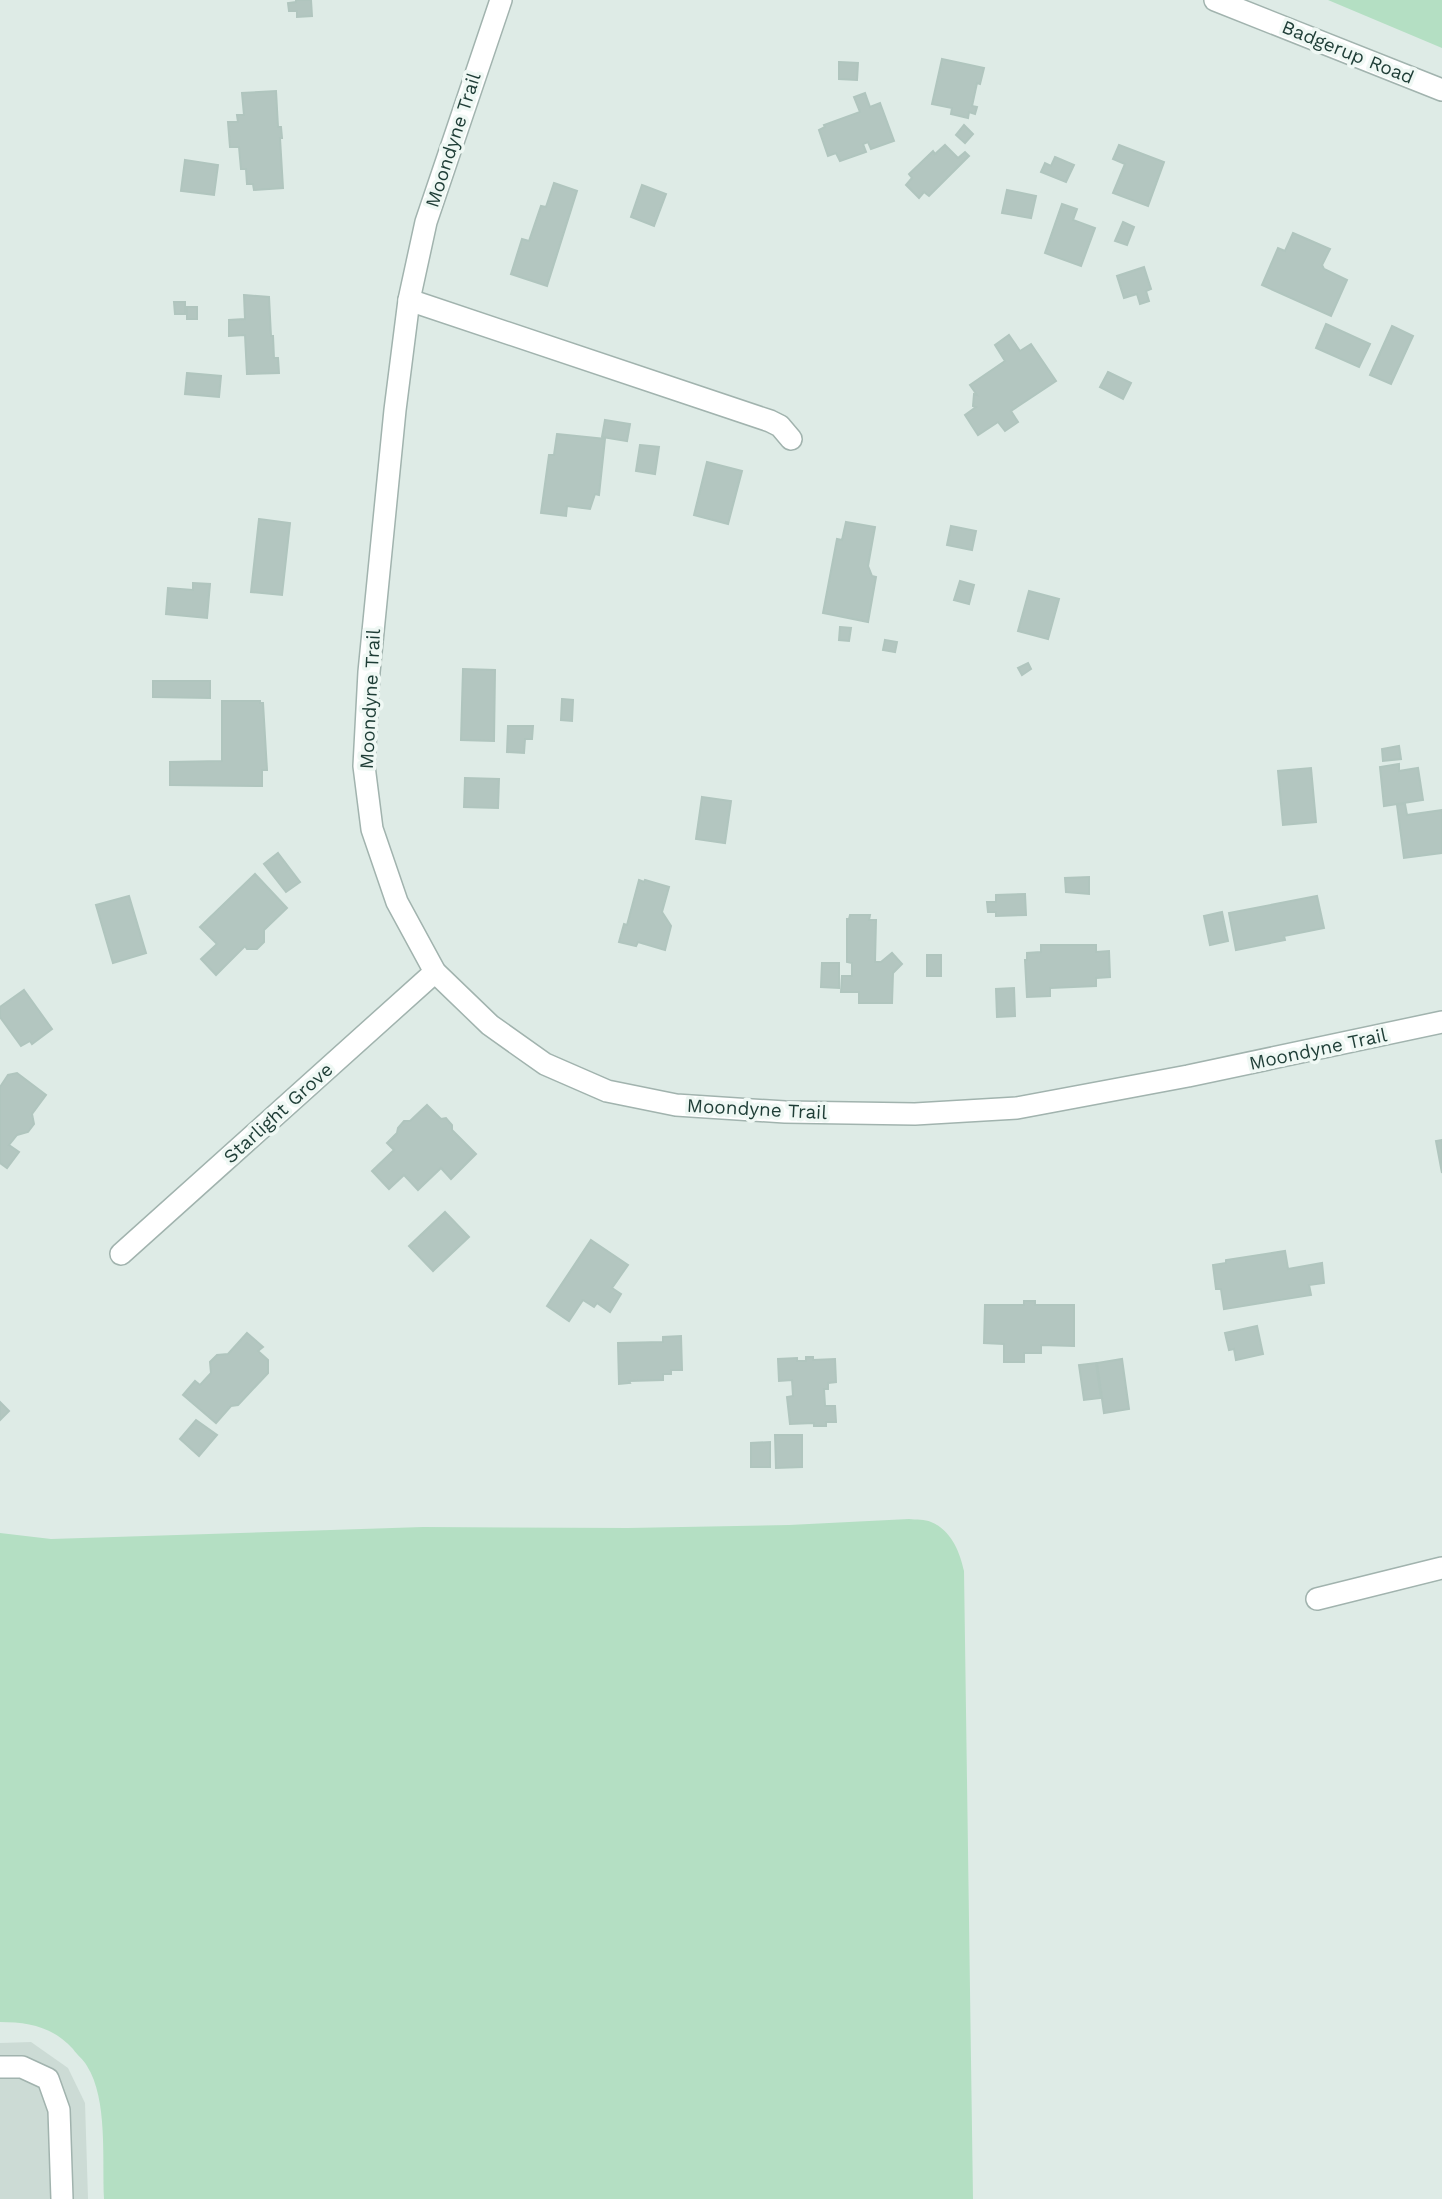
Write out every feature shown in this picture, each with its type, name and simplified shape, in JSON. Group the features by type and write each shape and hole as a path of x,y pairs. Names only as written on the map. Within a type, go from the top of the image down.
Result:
{"street":[{"name":"Moondyne Trail","path":"501,0 426,222 409,300 395,410 372,644 364,766 372,829 397,902 435,972 490,1025 545,1064 607,1091 676,1105 785,1112 915,1114 1017,1108 1188,1076 1442,1022"},
{"name":"Badgerup Road","path":"1215,0 1442,90"},
{"path":"409,300 770,421 780,426 791,439"},
{"name":"Starlight Grove","path":"121,1254 435,972"},
{"path":"1317,1599 1442,1568"},
{"path":"0,2067 22,2067 48,2079 59,2110 62,2199"}],"shaded area":[{"path":"31,2042 68,2068 85,2103 88,2199 0,2199 0,2043"}],"green space":[{"path":"1328,0 1442,0 1442,48"},
{"path":"909,1519 929,1521 944,1530 957,1549 964,1571 973,2199 104,2199 101,2112 94,2080 87,2066 73,2049 49,2031 21,2023 0,2022 0,1533 51,1539 423,1527 628,1528 789,1525"}],"building":[{"path":"311,0 312,16 297,17 297,11 289,11 288,3"},
{"path":"942,59 984,68 980,84 977,83 972,106 977,107 975,114 969,112 968,118 951,114 952,108 932,104"},
{"path":"839,62 858,63 857,80 839,79"},
{"path":"276,91 278,127 281,127 282,138 283,188 254,190 253,184 247,184 246,169 241,169 239,147 230,147 228,122 238,122 237,115 244,115 242,93"},
{"path":"865,93 870,107 880,103 894,141 871,149 868,142 863,144 866,152 840,161 836,153 828,156 819,130 825,127 824,125 860,112 854,97"},
{"path":"964,125 973,134 965,143 956,135"},
{"path":"945,145 958,158 965,152 969,156 929,196 924,192 919,198 906,185 912,178 909,174 933,151 935,154"},
{"path":"1119,145 1164,162 1148,206 1113,193 1125,164 1113,159"},
{"path":"1055,157 1074,165 1066,182 1041,172 1045,163 1051,166"},
{"path":"185,160 218,165 214,195 181,191"},
{"path":"554,183 577,191 547,286 511,274 522,239 529,241 541,206 546,207"},
{"path":"642,185 666,194 654,226 631,217"},
{"path":"1007,190 1036,196 1031,218 1002,213"},
{"path":"1062,204 1077,209 1073,220 1095,228 1081,266 1045,253"},
{"path":"1123,222 1134,227 1127,245 1115,241"},
{"path":"1293,233 1330,249 1322,265 1324,269 1347,280 1331,316 1262,285 1278,248 1285,251"},
{"path":"1144,267 1151,289 1146,291 1149,301 1140,304 1137,294 1124,298 1117,276"},
{"path":"244,295 269,297 271,336 274,358 278,358 279,373 247,374 245,335 229,336 229,320 245,319"},
{"path":"174,302 185,302 185,314 175,314"},
{"path":"187,307 197,307 197,319 187,319"},
{"path":"1326,324 1370,344 1359,367 1316,348"},
{"path":"1392,326 1413,336 1391,384 1370,375"},
{"path":"1009,335 1020,351 1031,344 1056,381 1011,411 1018,422 1005,431 998,422 978,435 965,415 976,407 973,406 974,394 977,395 970,385 1005,361 995,345"},
{"path":"1108,372 1131,383 1123,399 1100,387"},
{"path":"187,373 221,376 219,397 185,394"},
{"path":"605,420 630,424 627,441 602,437"},
{"path":"557,434 605,439 599,495 595,494 590,509 567,506 566,516 541,513 549,455 554,455"},
{"path":"640,445 659,447 655,474 636,471"},
{"path":"707,462 742,471 728,524 694,515"},
{"path":"259,519 290,523 282,595 251,592"},
{"path":"846,522 875,527 868,566 872,576 876,577 868,622 823,613 837,539 842,540"},
{"path":"951,526 976,531 972,550 947,545"},
{"path":"960,581 974,585 969,604 954,600"},
{"path":"193,583 210,584 207,618 166,614 168,588 193,590"},
{"path":"1029,591 1059,599 1048,639 1018,631"},
{"path":"840,627 851,628 849,641 839,640"},
{"path":"885,640 897,642 895,652 883,650"},
{"path":"1028,663 1031,669 1022,675 1018,668"},
{"path":"463,669 495,670 494,741 461,740"},
{"path":"153,681 210,681 210,698 153,697"},
{"path":"562,699 573,700 572,721 561,720"},
{"path":"222,701 263,703 267,770 262,770 262,786 170,785 170,762 222,761"},
{"path":"508,726 533,726 532,739 525,739 524,753 507,752"},
{"path":"1399,746 1401,759 1383,761 1382,749"},
{"path":"1399,764 1399,771 1418,768 1423,800 1384,806 1380,767"},
{"path":"1311,768 1316,822 1283,825 1278,771"},
{"path":"465,778 499,779 498,808 464,807"},
{"path":"702,797 731,801 725,843 696,839"},
{"path":"1405,804 1407,815 1442,810 1442,853 1404,858 1397,805"},
{"path":"278,853 300,882 286,892 264,864"},
{"path":"255,874 287,908 264,930 264,942 257,949 247,949 245,946 216,975 201,959 217,944 200,927"},
{"path":"1089,877 1089,894 1066,892 1065,878"},
{"path":"639,880 669,887 662,912 671,926 665,950 638,942 636,946 619,942 624,924 627,925"},
{"path":"1025,894 1026,915 996,916 996,912 988,912 987,902 996,902 996,895"},
{"path":"129,896 146,953 113,963 96,905"},
{"path":"1317,896 1324,928 1284,936 1285,940 1236,950 1229,913"},
{"path":"1222,912 1228,941 1210,945 1204,916"},
{"path":"850,915 870,915 869,920 876,920 875,962 881,962 892,953 902,964 893,973 892,1003 859,1003 859,992 841,992 842,976 852,976 852,963 847,962 847,919"},
{"path":"1041,945 1096,945 1096,952 1109,951 1110,977 1096,978 1096,986 1050,988 1050,996 1027,997 1025,960 1027,953 1041,952"},
{"path":"927,955 941,955 941,976 927,976"},
{"path":"822,963 839,963 839,988 821,987"},
{"path":"1014,988 1015,1016 997,1017 996,989"},
{"path":"24,990 52,1029 32,1044 30,1041 21,1046 0,1017 0,1007"},
{"path":"17,1073 46,1095 32,1114 34,1124 28,1132 17,1135 9,1145 19,1152 7,1168 0,1163 0,1087 8,1075"},
{"path":"427,1105 441,1119 446,1118 452,1125 452,1130 476,1154 451,1179 441,1168 418,1190 404,1175 389,1189 372,1171 394,1150 387,1143 397,1133 398,1128"},
{"path":"1442,1140 1442,1173 1436,1141"},
{"path":"445,1212 469,1237 433,1271 409,1246"},
{"path":"591,1240 628,1265 612,1288 621,1294 610,1312 597,1303 594,1307 583,1300 569,1321 547,1306"},
{"path":"1285,1251 1288,1269 1322,1263 1324,1283 1309,1285 1311,1295 1224,1309 1221,1289 1216,1289 1213,1265 1226,1263 1226,1260"},
{"path":"1024,1301 1035,1301 1035,1305 1074,1305 1074,1346 1041,1345 1041,1353 1024,1353 1024,1362 1004,1362 1004,1344 984,1343 985,1305 1024,1305"},
{"path":"1257,1326 1263,1354 1236,1360 1234,1349 1229,1350 1225,1333"},
{"path":"247,1333 263,1347 258,1351 268,1360 268,1373 238,1405 231,1406 216,1423 183,1395 195,1381 200,1385 211,1373 210,1362 217,1355 228,1354"},
{"path":"681,1336 682,1370 671,1370 671,1374 663,1374 663,1380 619,1384 618,1343 663,1342 663,1337"},
{"path":"806,1357 813,1357 813,1360 835,1359 836,1382 828,1383 828,1389 824,1389 825,1406 835,1406 836,1422 826,1422 826,1426 814,1426 814,1423 790,1424 787,1397 793,1396 792,1380 779,1381 778,1359 797,1358 797,1361 806,1361"},
{"path":"1122,1359 1129,1409 1104,1413 1097,1363"},
{"path":"1096,1363 1101,1398 1084,1400 1079,1365"},
{"path":"0,1402 9,1411 0,1420"},
{"path":"196,1420 217,1435 199,1456 180,1439"},
{"path":"775,1435 802,1435 802,1467 776,1468"},
{"path":"770,1442 770,1467 751,1467 751,1443"}]}
